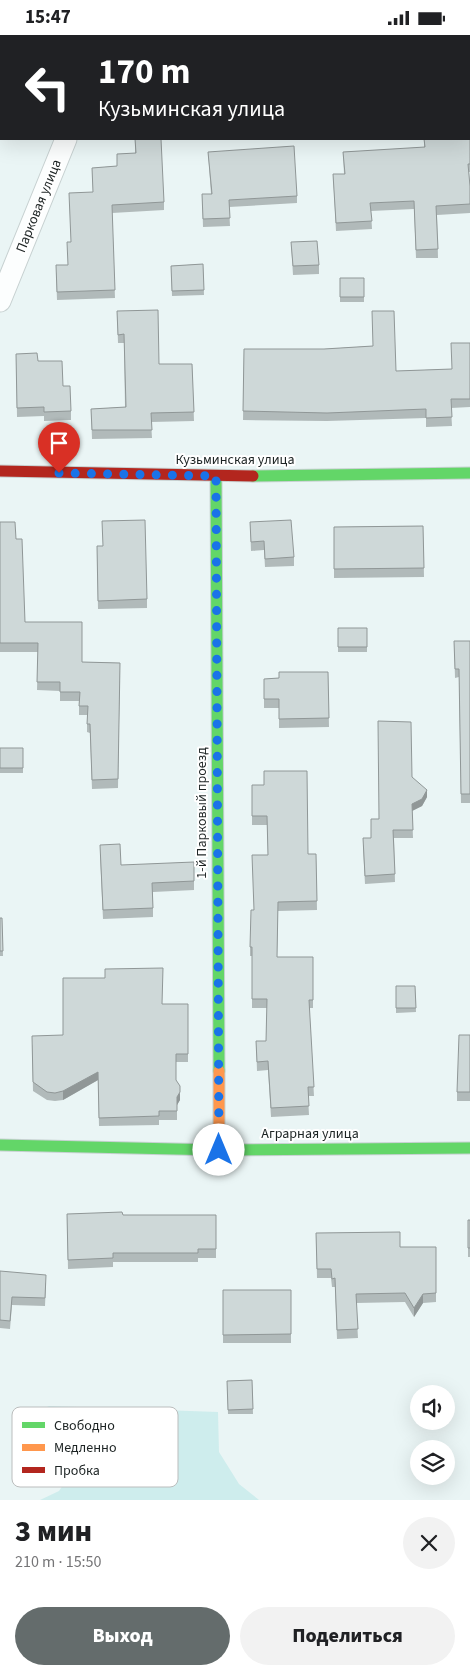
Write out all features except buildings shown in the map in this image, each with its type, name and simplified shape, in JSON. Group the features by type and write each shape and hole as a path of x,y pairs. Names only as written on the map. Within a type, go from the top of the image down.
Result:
{"street":[{"name":"Парковая улица","path":"0,301 66,140"},
{"name":"Кузьминская улица","path":"0,471 216,476 470,473"},
{"name":"1-й Парковый проезд","path":"216,476 219,1150"},
{"name":"Аграрная улица","path":"0,1145 219,1150 470,1148"}],"shaded area":[{"path":"178,1411 218,1412 219,1452 239,1484 259,1500 40,1500 59,1491 62,1487 178,1487"}],"traffic: fast":[{"path":"253,476 470,473"},
{"path":"216,476 219,1071"},
{"path":"0,1145 219,1150 470,1148"}],"traffic: slow":[{"path":"219,1071 219,1150"}],"traffic: jam":[{"path":"0,471 253,476"}],"route":[{"path":"59,473 216,476 219,1150"}]}
